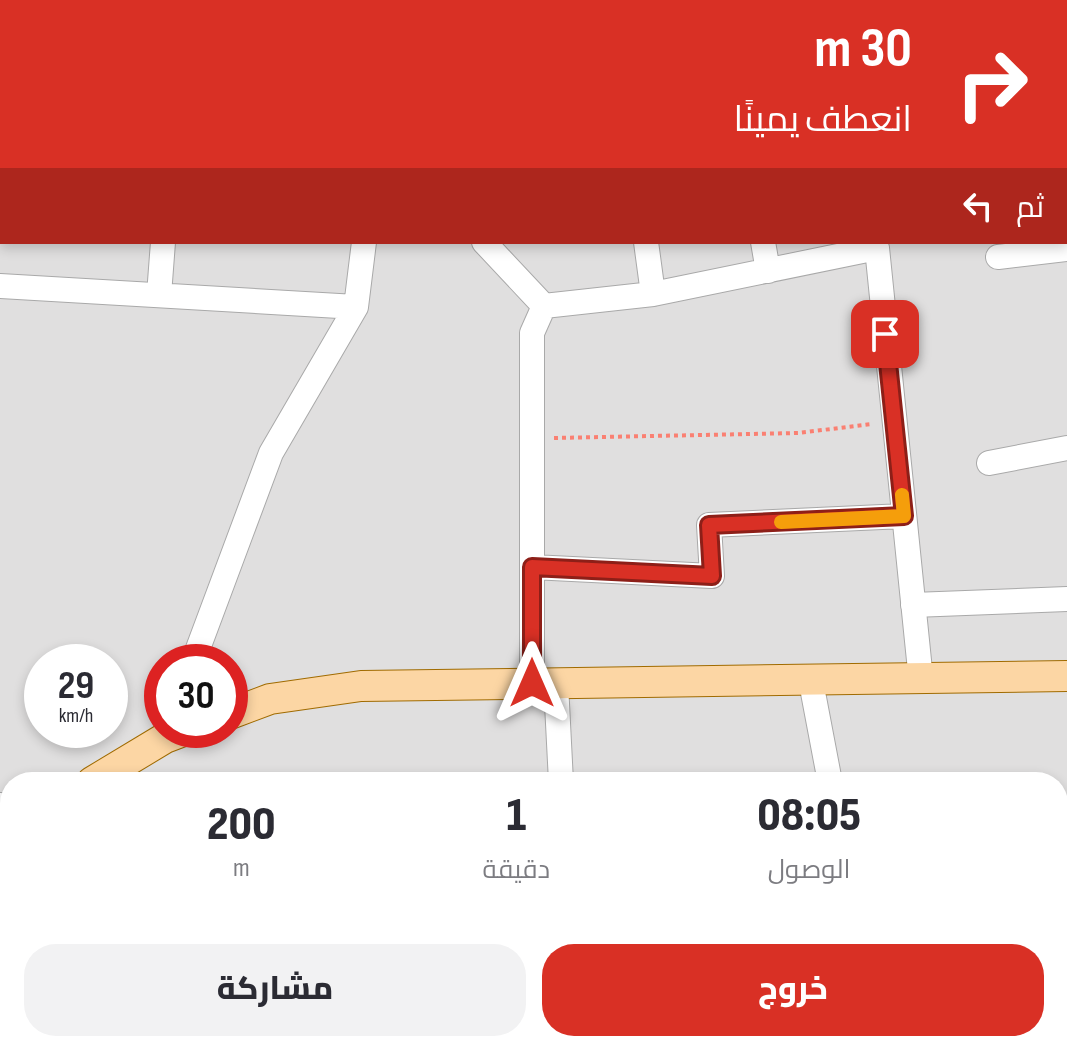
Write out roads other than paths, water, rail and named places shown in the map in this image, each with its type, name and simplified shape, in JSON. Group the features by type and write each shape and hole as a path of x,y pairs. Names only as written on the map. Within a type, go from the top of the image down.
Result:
{"main road":[{"path":"248,707 270,699 361,686 1067,676"},
{"path":"109,772 148,748"}],"street":[{"path":"159,295 163,244"},
{"path":"200,644 271,453 356,307 364,244"},
{"path":"486,244 544,306"},
{"path":"646,244 653,294"},
{"path":"763,244 768,271"},
{"path":"544,306 653,294 768,271 859,247 877,248 921,680"},
{"path":"998,257 1067,249"},
{"path":"0,286 356,307"},
{"path":"544,306 532,333 532,567 544,684 559,772"},
{"path":"989,463 1067,448"},
{"path":"532,567 712,576 709,525 904,516"},
{"path":"913,605 1067,599"},
{"path":"811,682 828,772"}]}
